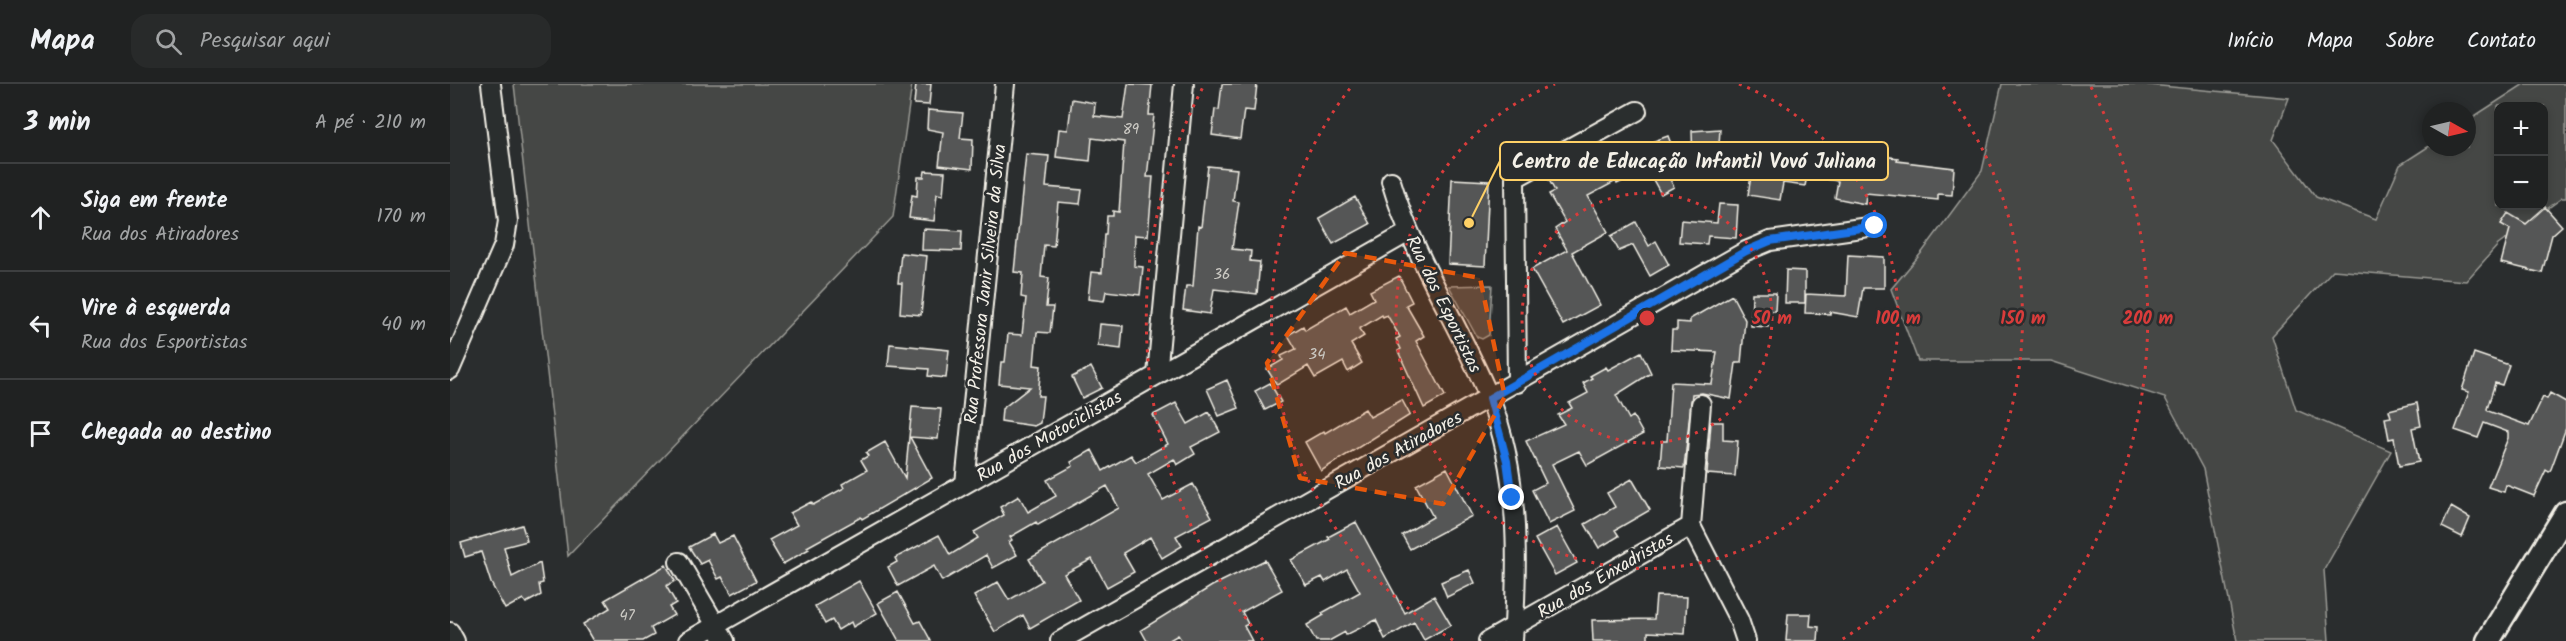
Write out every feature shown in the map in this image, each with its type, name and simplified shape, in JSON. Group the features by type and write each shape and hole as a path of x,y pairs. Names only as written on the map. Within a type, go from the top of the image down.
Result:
{"main road":[{"path":"2488,641 2566,513"}],"street":[{"path":"450,369 504,245 508,221 491,84"},
{"name":"Rua Professora Janir Silveira da Silva","path":"965,484 1005,84"},
{"path":"1158,375 1184,84"},
{"path":"1517,383 1515,178 1637,111"},
{"name":"Rua dos Esportistas","path":"1391,181 1409,232 1490,398 1507,461 1512,498 1515,534 1514,634"},
{"name":"Rua dos Atiradores","path":"1060,641 1746,251 1770,241 1875,226"},
{"name":"Rua dos Motociclistas","path":"688,641 721,633 965,484 1409,232"},
{"path":"1701,404 1691,526 1739,620 1746,641"},
{"name":"Rua dos Enxadristas","path":"1488,641 1514,634 1691,526"},
{"path":"679,562 721,633"},
{"path":"450,632 455,641"}],"highlighted area":[{"path":"1345,253 1480,278 1505,397 1443,504 1300,478 1267,363"}],"shaded area":[{"path":"514,84 912,84 893,217 568,556"},
{"path":"2002,84 2139,84 2289,98 2273,140 2316,197 2376,219 2400,165 2422,151 2422,156 2476,156 2476,115 2494,103 2494,210 2546,210 2498,245 2466,281 2333,270 2272,336 2296,410 2391,451 2324,570 2329,641 2237,641 2203,469 2165,398 2051,361 1918,361 1891,289 1923,251 1982,171"},
{"path":"2524,84 2566,84 2566,198 2562,198 2548,208 2548,102 2496,102"},
{"path":"1492,285 1489,335 1482,339 1477,337 1449,286"}],"building":[{"path":"916,84 931,84 929,105 914,104"},
{"path":"1128,84 1152,85 1149,115 1154,115 1147,177 1153,177 1148,236 1135,235 1134,266 1143,267 1140,295 1106,291 1104,301 1088,299 1091,272 1102,273 1107,216 1113,216 1113,211 1119,212 1124,142 1092,138 1090,161 1056,157 1059,129 1068,130 1072,99 1095,103 1094,116 1123,119"},
{"path":"1222,84 1257,84 1254,111 1244,110 1240,139 1212,135 1215,109 1219,110"},
{"path":"928,110 963,113 960,138 973,139 972,169 939,165 943,132 927,129"},
{"path":"1720,129 1718,161 1693,161 1692,131"},
{"path":"1668,136 1679,164 1665,170 1674,187 1661,194 1647,169 1617,184 1616,181 1588,196 1608,232 1572,252 1600,305 1563,325 1532,269 1567,250 1555,229 1565,222 1549,194 1555,191 1549,180 1570,166 1576,176 1627,151"},
{"path":"1811,145 1843,151 1844,147 1875,145 1874,155 1898,158 1897,161 1954,168 1952,195 1938,194 1938,200 1866,193 1865,204 1835,198 1838,181 1807,176 1805,186 1783,183 1780,200 1748,195 1752,170 1784,175 1785,167 1807,170"},
{"path":"1026,154 1049,156 1046,187 1082,190 1080,204 1058,202 1054,246 1044,245 1041,277 1049,278 1046,307 1053,307 1050,333 1037,332 1034,365 1041,366 1038,396 1043,396 1040,423 1034,426 1001,421 1002,409 1030,387 999,384 1001,362 1005,362 1008,334 1022,335 1026,298 1021,297 1023,273 1014,272"},
{"path":"1208,166 1237,169 1233,201 1239,202 1232,249 1251,251 1250,261 1260,262 1257,294 1214,289 1210,314 1183,310 1186,286 1193,286 1198,226 1201,227"},
{"path":"925,171 945,172 943,195 937,194 934,221 909,218 912,195 917,196 918,177 924,177"},
{"path":"1452,179 1489,181 1485,266 1448,264"},
{"path":"1355,197 1370,224 1333,244 1319,218"},
{"path":"1719,204 1738,205 1736,238 1708,236 1707,244 1679,242 1681,220 1717,223"},
{"path":"2542,210 2548,210 2562,226 2552,235 2542,273 2501,263 2510,229 2501,224 2508,213 2526,224"},
{"path":"1636,222 1649,246 1656,241 1669,265 1650,276 1633,245 1619,251 1611,236"},
{"path":"923,229 962,231 961,251 922,250"},
{"path":"901,253 927,256 921,315 900,313 902,283 898,283"},
{"path":"1848,255 1884,257 1884,288 1863,288 1858,317 1830,312 1830,314 1805,313 1806,294 1846,296"},
{"path":"1786,270 1805,271 1805,303 1785,303"},
{"path":"1399,276 1412,302 1406,305 1424,336 1416,341 1445,396 1424,408 1398,351 1401,349 1396,339 1400,337 1387,315 1383,317 1382,315 1359,329 1364,336 1351,344 1362,363 1348,372 1343,362 1315,378 1308,366 1277,385 1267,369 1283,360 1281,356 1296,349 1288,335 1303,326 1305,330 1346,306 1350,313 1374,299 1370,291"},
{"path":"1752,293 1776,293 1775,311 1769,311 1768,327 1751,326"},
{"path":"1732,295 1745,320 1741,363 1736,363 1731,399 1702,393 1692,394 1684,468 1660,466 1662,441 1667,441 1671,382 1712,384 1717,352 1671,350 1672,330 1677,330 1677,322 1690,323 1690,319"},
{"path":"1100,324 1123,326 1121,349 1098,346"},
{"path":"890,344 949,350 946,378 928,376 929,369 888,366"},
{"path":"1641,352 1651,373 1616,395 1629,419 1633,416 1643,434 1587,465 1579,451 1552,464 1575,511 1549,524 1532,490 1546,483 1526,441 1564,424 1558,415 1572,408 1569,403 1588,393 1583,383 1592,378 1590,376 1606,367 1608,370"},
{"path":"2474,353 2509,365 2502,385 2495,383 2488,411 2529,426 2543,397 2547,399 2550,393 2566,402 2566,428 2551,469 2549,472 2546,470 2534,496 2506,485 2504,492 2488,487 2508,438 2508,432 2484,423 2478,438 2455,430 2469,392 2462,390"},
{"path":"1091,367 1102,388 1082,398 1072,377"},
{"path":"1227,380 1239,408 1219,416 1207,389"},
{"path":"1270,383 1281,402 1265,410 1255,391"},
{"path":"1402,400 1410,415 1321,471 1305,442 1365,409 1370,417"},
{"path":"1176,403 1188,424 1209,412 1220,432 1191,447 1195,454 1177,465 1174,459 1148,474 1163,500 1193,484 1212,517 1176,536 1182,546 1162,558 1150,537 1123,553 1134,572 1107,587 1092,559 1064,574 1079,600 1030,628 1023,615 995,632 974,596 998,582 1009,600 1042,581 1029,559 1119,508 1107,486 1038,525 1036,522 1010,537 1012,540 1009,542 1017,555 993,568 986,555 942,581 934,566 898,586 888,567 897,562 895,558 939,535 950,555 978,538 974,532 1004,515 1000,507 1019,496 1028,512 1056,496 1047,480 1073,466 1071,462 1092,450 1103,471 1131,455 1136,462 1168,444 1153,415"},
{"path":"2417,403 2421,426 2412,428 2419,462 2399,466 2394,438 2389,439 2385,418 2391,417 2389,410"},
{"path":"912,407 941,409 938,439 910,437 932,478 862,519 861,517 807,547 809,549 783,564 769,540 797,525 790,513 811,502 813,505 844,488 842,484 867,470 861,460 868,456 866,453 885,442 905,478"},
{"path":"1711,422 1723,422 1723,440 1738,441 1735,476 1707,474"},
{"path":"1447,468 1472,516 1410,549 1402,535 1433,517 1416,485"},
{"path":"1632,479 1650,510 1615,530 1619,536 1599,548 1585,524 1615,507 1607,493"},
{"path":"2451,507 2470,518 2462,537 2442,527"},
{"path":"1356,522 1405,613 1434,596 1451,625 1424,640 1414,622 1385,639 1376,620 1329,641 1316,641 1307,625 1324,615 1322,613 1360,592 1347,569 1325,582 1322,577 1306,585 1291,560"},
{"path":"522,525 527,541 504,547 512,577 540,563 543,583 539,584 541,595 526,603 523,599 505,609 491,583 481,552 465,557 461,543"},
{"path":"1557,527 1577,563 1555,575 1535,539"},
{"path":"713,534 718,543 733,536 756,581 732,594 722,577 718,579 708,560 700,564 689,547"},
{"path":"1265,560 1282,590 1242,612 1248,624 1244,626 1252,641 1182,641 1178,635 1168,641 1147,641 1141,630 1212,586"},
{"path":"666,565 675,581 666,586 676,603 669,607 674,615 651,628 654,635 643,641 593,641 583,624 610,608 605,600"},
{"path":"1469,570 1475,583 1447,597 1441,582"},
{"path":"859,581 877,613 853,627 851,622 838,630 832,620 825,624 815,606"},
{"path":"898,592 915,623 920,621 931,641 899,641 878,603"},
{"path":"1656,596 1687,597 1685,634 1648,632 1648,641 1593,641 1592,620 1654,619"},
{"path":"1788,614 1811,614 1810,626 1819,627 1818,641 1786,641"}],"place":[{"name":"Centro de Educação Infantil Vovó Juliana","path":"1469,223"}],"route":[{"path":"1512,498 1507,461 1490,398 1746,251 1770,241 1875,226"}]}
